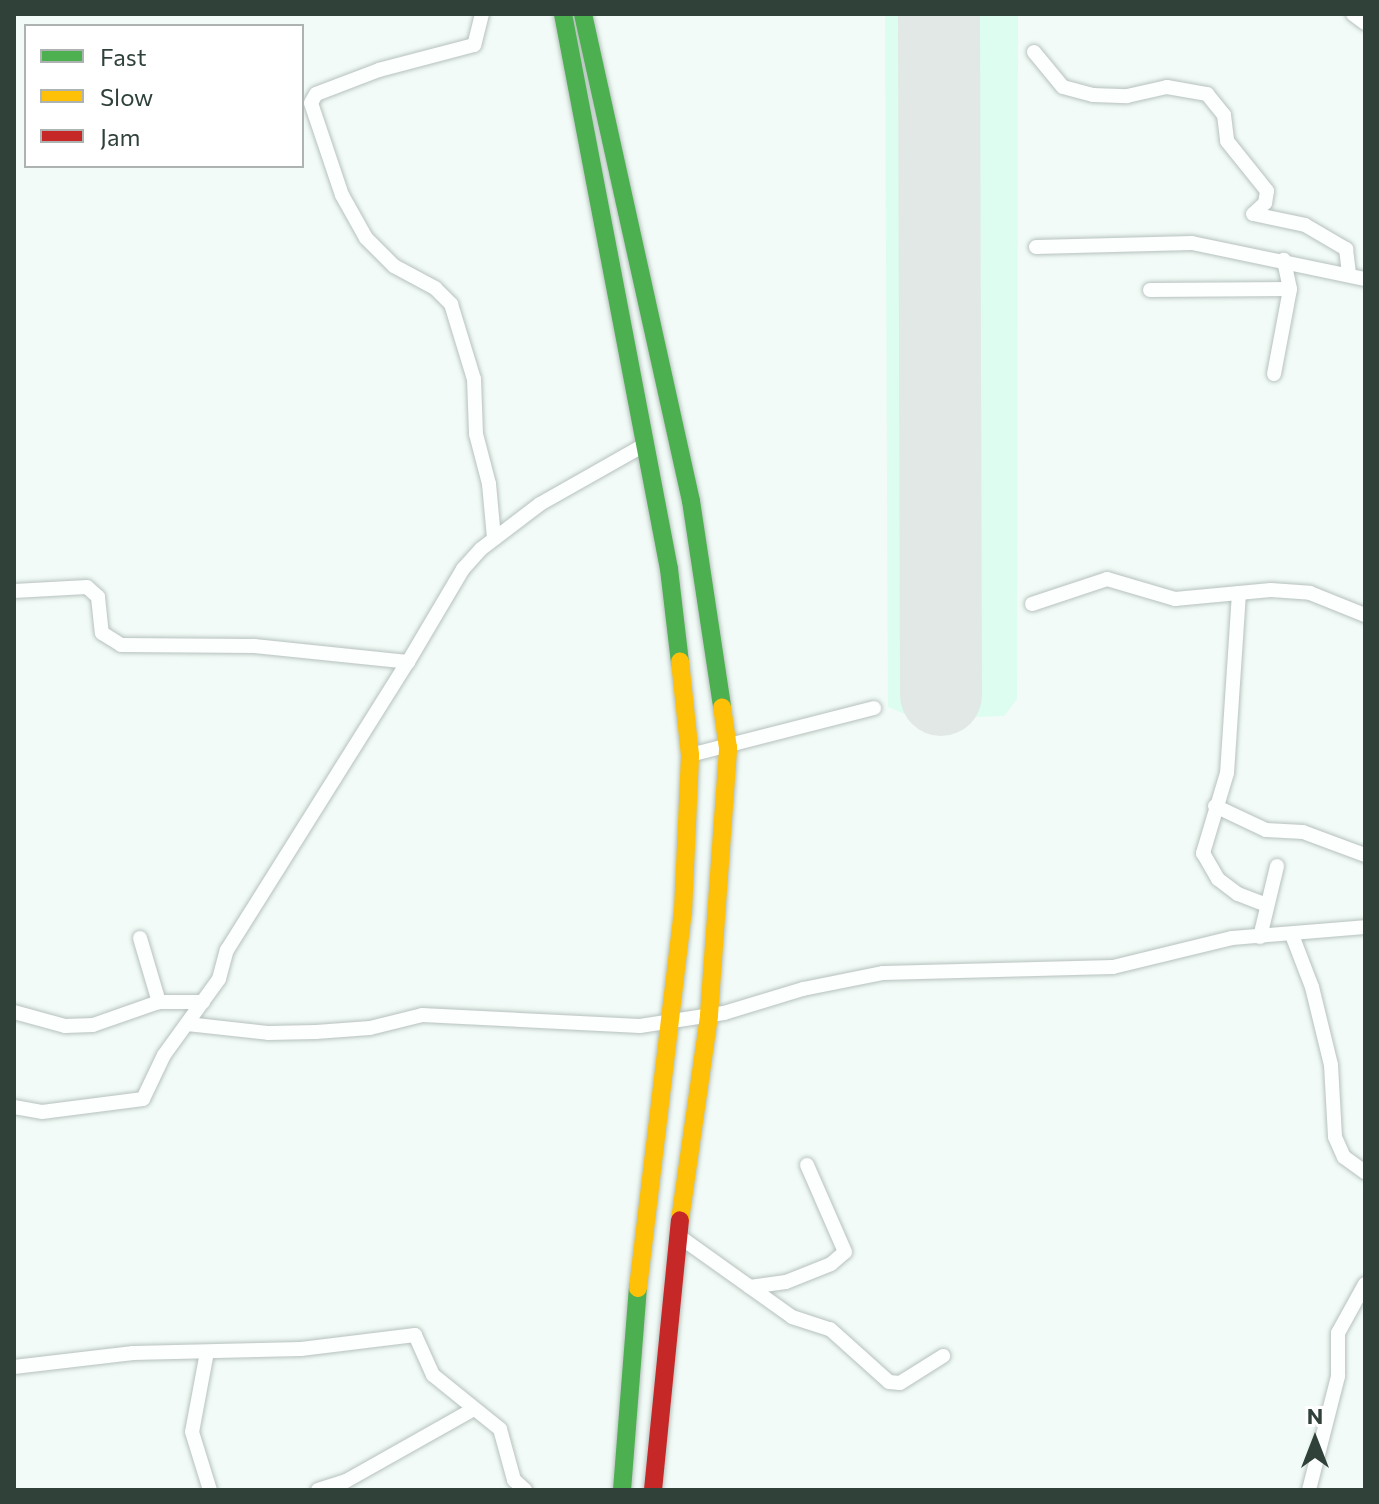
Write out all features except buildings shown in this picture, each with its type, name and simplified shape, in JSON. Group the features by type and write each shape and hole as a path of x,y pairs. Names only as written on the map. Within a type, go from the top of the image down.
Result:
{"main road":[{"path":"563,14 646,444 682,658 690,755 687,864 635,1316 622,1490"},
{"path":"583,14 691,501 728,748 709,1015 680,1237 653,1490"}],"street":[{"path":"482,14 474,45 379,70 316,94 311,103 342,195 366,238 394,266 435,288 451,304 474,379 476,434 491,496 494,538"},
{"path":"1353,14 1365,23"},
{"path":"1034,52 1063,87 1093,95 1127,96 1167,87 1207,94 1224,115 1227,141 1267,191 1265,203 1253,214 1305,225 1346,249 1349,275"},
{"path":"1036,247 1192,243 1365,279"},
{"path":"1274,374 1290,289 1284,260"},
{"path":"1150,290 1290,289"},
{"path":"14,1107 42,1112 140,1101 187,1024 219,979 227,950 463,569 494,538 540,504 646,444"},
{"path":"1032,604 1107,579 1175,599 1239,593 1310,593 1365,615"},
{"path":"14,591 87,587 98,597 102,633 121,645 254,646 408,662"},
{"path":"1239,593 1227,773 1203,853 1210,867 1238,894 1267,905"},
{"path":"690,755 728,748 874,708"},
{"path":"1215,806 1266,830 1303,832 1365,855"},
{"path":"1260,937 1277,866"},
{"path":"187,1024 268,1033 350,1031 422,1015 636,1026 709,1015 883,973 1113,967 1149,962 1192,946 1365,927"},
{"path":"1292,935 1312,987 1331,1065 1335,1137 1344,1157 1365,1172"},
{"path":"140,938 159,1002"},
{"path":"14,1012 65,1026 93,1025 159,1002 203,1002"},
{"path":"750,1287 786,1282 831,1264 845,1252 807,1165"},
{"path":"680,1237 792,1317 830,1329 895,1384 943,1356"},
{"path":"1309,1490 1338,1376 1338,1333 1355,1294 1365,1284"},
{"path":"14,1367 133,1353 301,1349 415,1335 433,1375 500,1429 514,1480 525,1490"},
{"path":"207,1352 192,1432 210,1490"},
{"path":"318,1490 346,1481 474,1409"}],"shaded area":[{"path":"885,14 1018,14 1017,699 1004,716 917,719 888,707"}],"runway":[{"path":"939,14 941,695"}],"traffic: fast":[{"path":"563,14 669,569 680,662"},
{"path":"583,14 691,501 722,707"},
{"path":"622,1490 638,1288"}],"traffic: slow":[{"path":"638,1288 683,911 690,755 680,662"},
{"path":"680,1220 709,1015 728,748 722,707"}],"traffic: jam":[{"path":"653,1490 680,1220"}]}
